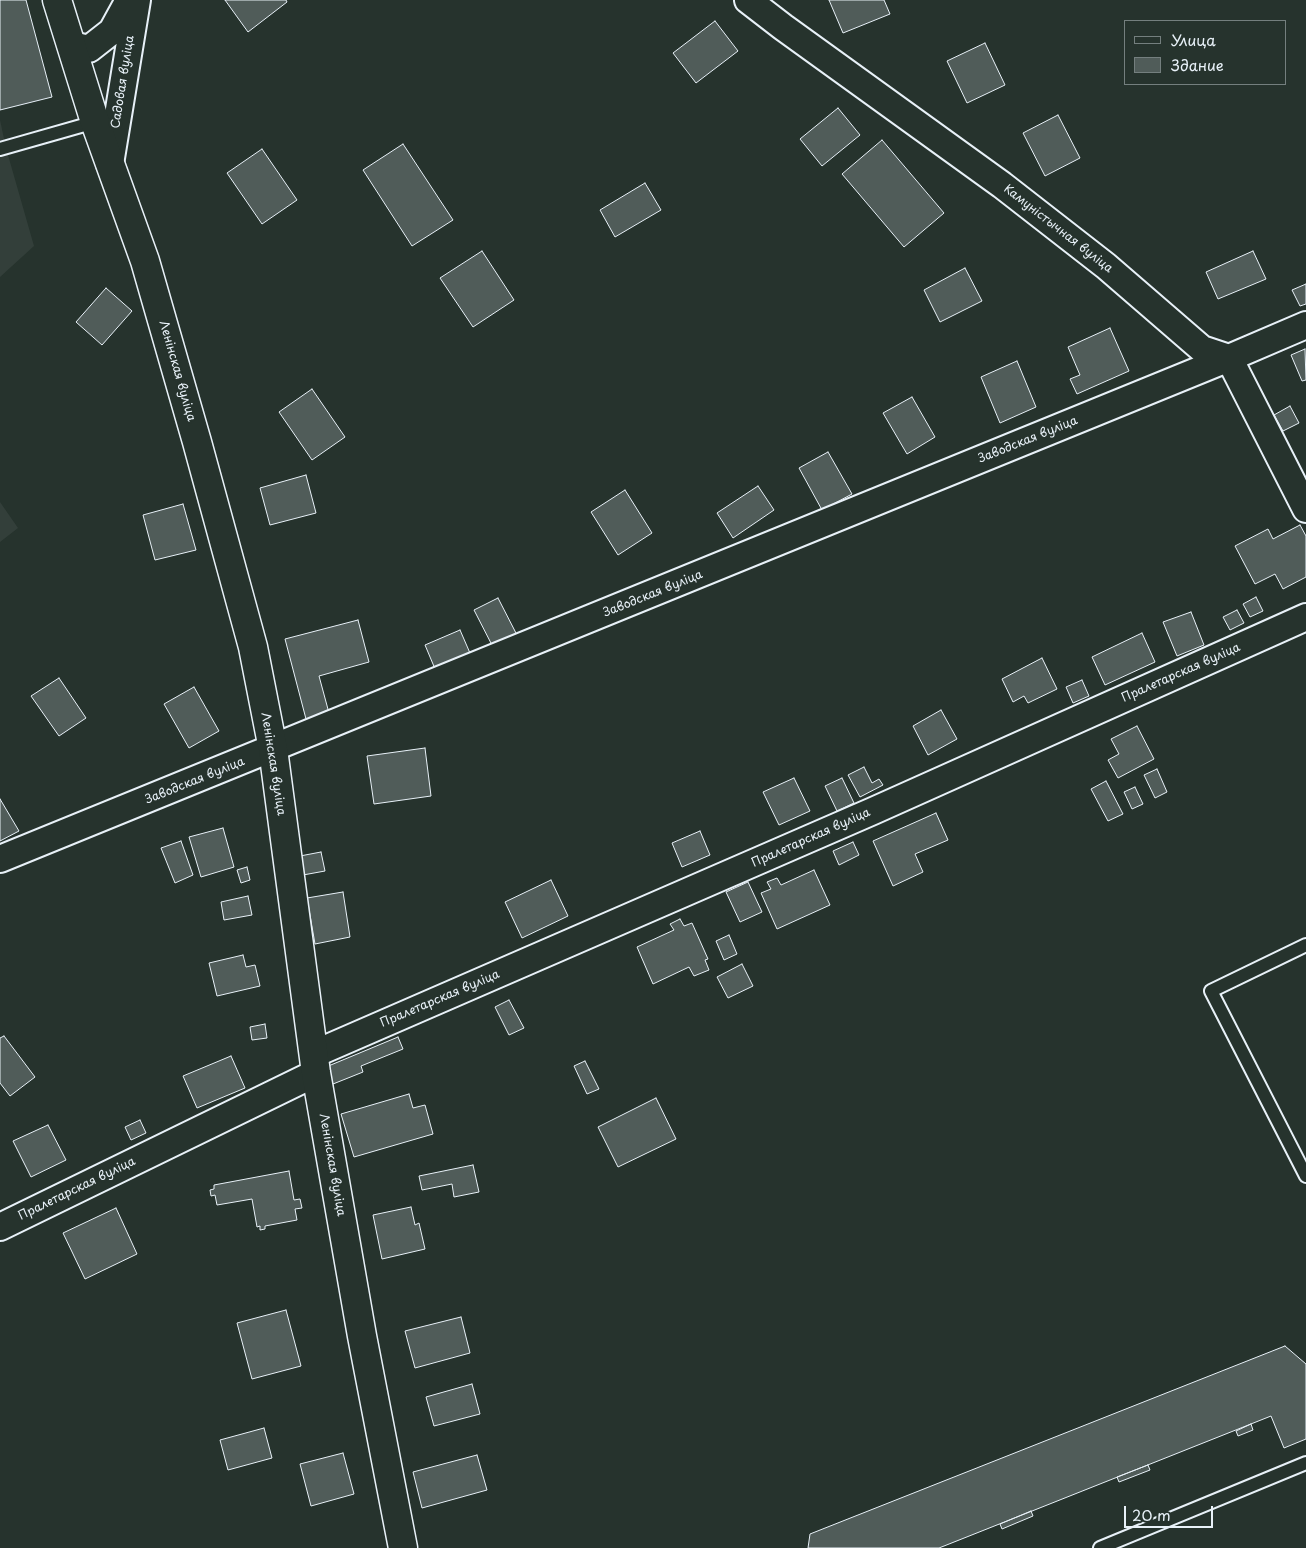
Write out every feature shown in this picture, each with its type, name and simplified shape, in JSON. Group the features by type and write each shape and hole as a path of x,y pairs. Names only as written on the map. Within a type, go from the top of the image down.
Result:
{"street":[{"name":"Ленінская вуліца","path":"57,0 110,164 145,261 253,647 273,749 315,1064 362,1336 403,1548"},
{"path":"71,45 89,49 112,31 129,0"},
{"name":"Садовая вуліца","path":"110,164 137,0"},
{"name":"Камуністычная вуліца","path":"748,0 814,50 1002,185 1106,266 1202,349 1230,358"},
{"name":"Заводская вуліца","path":"0,859 1306,326"},
{"path":"1230,358 1306,509"},
{"name":"Пралетарская вуліца","path":"0,1227 315,1064 1306,617"}],"lane":[{"path":"0,149 96,122"},
{"path":"1306,945 1211,991 1306,1176"},
{"path":"1100,1548 1306,1463"}],"shaded area":[{"path":"0,120 6,148 34,246 0,277"},
{"path":"0,502 18,528 0,542"}],"building":[{"path":"0,0 26,0 52,97 0,110"},
{"path":"225,0 286,0 287,2 248,32"},
{"path":"829,0 884,0 890,14 843,33"},
{"path":"715,21 738,51 696,83 673,53"},
{"path":"985,43 1005,85 967,103 947,61"},
{"path":"838,108 860,135 822,166 800,139"},
{"path":"1058,115 1080,158 1045,176 1023,133"},
{"path":"882,140 944,213 904,247 842,174"},
{"path":"403,144 453,220 412,246 363,170"},
{"path":"262,149 297,200 262,224 227,173"},
{"path":"645,183 661,210 615,237 600,210"},
{"path":"482,251 514,300 473,327 440,278"},
{"path":"1253,251 1266,279 1218,299 1206,272"},
{"path":"965,268 982,301 940,322 924,290"},
{"path":"1306,284 1306,304 1300,306 1292,290"},
{"path":"106,288 132,311 102,345 76,322"},
{"path":"1110,328 1129,371 1077,394 1070,379 1080,375 1068,347"},
{"path":"1305,349 1306,380 1302,381 1291,355"},
{"path":"1017,361 1036,407 1000,423 981,377"},
{"path":"312,389 345,437 312,460 279,412"},
{"path":"912,397 935,437 907,454 883,413"},
{"path":"1290,406 1299,423 1283,431 1274,415"},
{"path":"828,452 852,494 822,510 799,468"},
{"path":"306,475 316,513 270,525 260,488"},
{"path":"758,486 774,510 733,538 717,513"},
{"path":"625,490 652,533 618,555 591,512"},
{"path":"183,504 196,550 155,560 143,515"},
{"path":"1300,525 1306,536 1306,577 1283,589 1275,574 1255,584 1235,546 1268,529 1273,539"},
{"path":"1256,597 1263,611 1250,617 1243,604"},
{"path":"498,598 518,637 494,649 474,610"},
{"path":"1237,610 1244,623 1230,630 1223,617"},
{"path":"1191,612 1204,645 1177,656 1163,622"},
{"path":"358,620 369,662 319,676 329,713 306,719 285,639"},
{"path":"460,630 473,660 438,676 425,645"},
{"path":"1142,633 1155,662 1105,685 1092,657"},
{"path":"1042,658 1057,689 1028,703 1024,696 1013,702 1002,679"},
{"path":"59,678 86,718 59,736 31,696"},
{"path":"1082,680 1089,696 1073,703 1066,687"},
{"path":"194,687 219,731 189,748 164,704"},
{"path":"941,710 957,739 928,755 913,726"},
{"path":"1137,726 1154,759 1118,778 1108,760 1119,754 1111,739"},
{"path":"425,748 431,796 374,804 367,756"},
{"path":"864,767 872,783 879,779 883,785 860,797 848,775"},
{"path":"1157,769 1167,792 1155,798 1144,775"},
{"path":"794,778 810,811 779,825 763,792"},
{"path":"842,778 854,803 837,811 825,786"},
{"path":"1106,781 1123,814 1108,821 1091,789"},
{"path":"1135,787 1143,804 1132,809 1124,792"},
{"path":"0,799 19,831 0,841"},
{"path":"936,813 948,840 915,854 923,872 893,886 873,841"},
{"path":"223,828 234,867 201,877 189,837"},
{"path":"700,831 710,855 682,867 672,843"},
{"path":"181,841 193,875 175,883 161,848"},
{"path":"853,842 859,855 839,865 833,851"},
{"path":"321,852 325,871 303,875 300,856"},
{"path":"247,867 250,880 241,883 237,870"},
{"path":"814,870 830,905 777,929 761,893 771,889 767,882 777,878 781,885"},
{"path":"551,880 568,916 522,938 505,902"},
{"path":"748,882 762,912 740,922 726,892"},
{"path":"343,892 350,937 315,944 307,898"},
{"path":"248,896 252,915 224,920 221,902"},
{"path":"680,919 684,926 692,923 708,959 705,960 709,970 694,976 689,967 653,984 637,947 674,930 670,924"},
{"path":"729,935 737,954 724,960 716,941"},
{"path":"243,955 246,967 255,965 260,986 217,996 209,963"},
{"path":"742,964 753,986 728,998 717,977"},
{"path":"509,1000 524,1028 509,1035 495,1007"},
{"path":"265,1024 267,1038 252,1040 250,1027"},
{"path":"4,1036 35,1077 10,1096 0,1083 0,1038"},
{"path":"398,1037 403,1049 361,1066 363,1072 333,1084 326,1067"},
{"path":"231,1056 245,1088 197,1108 183,1076"},
{"path":"585,1061 599,1089 587,1094 574,1066"},
{"path":"409,1094 413,1108 425,1105 433,1134 354,1157 341,1114"},
{"path":"656,1098 676,1139 618,1167 598,1127"},
{"path":"140,1120 146,1133 131,1140 125,1127"},
{"path":"48,1125 66,1160 31,1177 13,1141"},
{"path":"473,1165 479,1192 454,1197 452,1184 422,1190 419,1176"},
{"path":"289,1171 294,1200 300,1199 302,1208 295,1209 297,1220 265,1226 265,1229 260,1230 260,1226 257,1227 252,1199 217,1205 215,1195 211,1196 210,1190 214,1189 214,1185"},
{"path":"411,1207 415,1225 419,1223 425,1249 382,1259 373,1215"},
{"path":"116,1208 137,1254 85,1279 63,1233"},
{"path":"286,1310 301,1366 252,1379 237,1323"},
{"path":"461,1317 470,1353 415,1368 405,1331"},
{"path":"1285,1346 1306,1364 1306,1439 1284,1448 1271,1416 939,1548 808,1548 810,1534"},
{"path":"472,1384 480,1414 434,1426 426,1397"},
{"path":"1251,1424 1253,1430 1238,1436 1236,1431"},
{"path":"264,1428 272,1458 228,1470 220,1440"},
{"path":"343,1453 354,1494 311,1506 300,1464"},
{"path":"477,1455 487,1490 422,1508 413,1472"},
{"path":"1148,1465 1150,1470 1119,1482 1117,1477"},
{"path":"1031,1511 1033,1516 1002,1529 1000,1524"}]}
